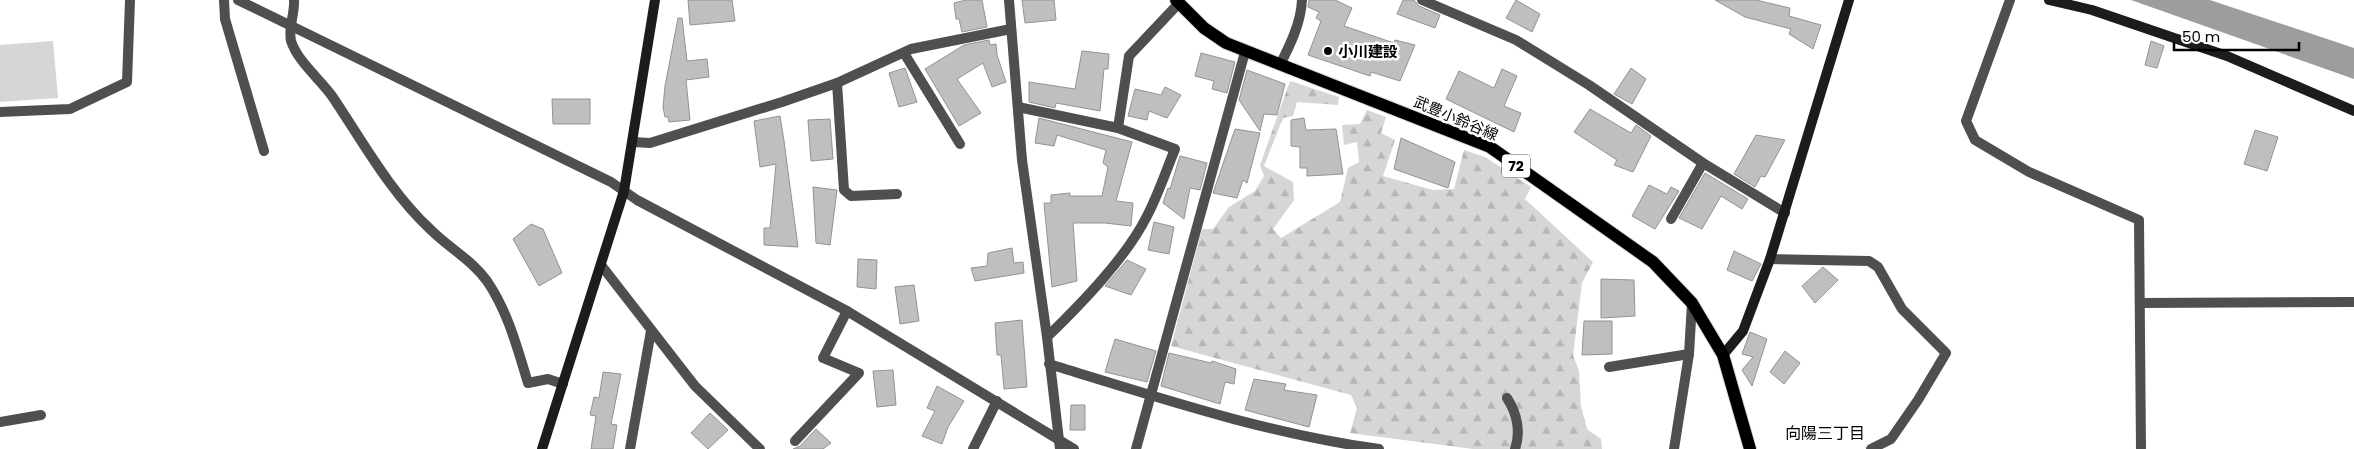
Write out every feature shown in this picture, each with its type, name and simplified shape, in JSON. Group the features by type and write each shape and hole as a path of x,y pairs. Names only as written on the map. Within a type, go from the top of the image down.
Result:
{"main road":[{"name":"武豊小鈴谷線","path":"1178,2 1204,28 1226,44 1490,148 1653,262 1692,303 1723,355 1750,449"}],"street":[{"path":"0,112 70,109 126,82 130,0"},
{"path":"224,0 225,19 264,151"},
{"path":"238,0 602,178 847,311 997,401 1059,444 1074,449"},
{"path":"294,0 291,27 292,42 299,55 332,95 382,173 431,230 458,251 486,280 506,315 528,383 548,380 563,384"},
{"path":"542,449 624,191 655,0"},
{"path":"1009,0 1022,160 1047,337 1059,444"},
{"path":"1280,65 1290,44 1301,12 1302,0"},
{"path":"1422,0 1516,40 1589,85 1703,163 1785,213"},
{"path":"1723,355 1743,331 1770,259 1849,0"},
{"path":"2010,0 1966,121 1975,140 2029,172 2139,220 2141,449"},
{"path":"2049,0 2092,10 2227,56 2354,111"},
{"path":"1118,128 1129,56 1178,2"},
{"path":"633,142 650,143 782,102 837,83 911,49 1011,29"},
{"path":"1136,449 1245,52"},
{"path":"904,53 960,144"},
{"path":"837,83 844,190 851,196 897,194"},
{"path":"1018,107 1118,128 1175,149 1147,217 1132,242 1072,313 1047,337"},
{"path":"1671,218 1703,163"},
{"path":"1770,259 1869,261 1878,268 1902,309 1946,353 1918,400 1891,439 1871,449"},
{"path":"601,264 651,332 695,386 760,449"},
{"path":"2140,304 2354,302"},
{"path":"1674,449 1688,354 1692,303"},
{"path":"795,441 859,373 823,358 847,311"},
{"path":"630,449 651,332"},
{"path":"1609,367 1688,354"},
{"path":"1049,364 1152,396 1326,442 1379,449"},
{"path":"1507,398 1516,418 1518,431 1515,449"},
{"path":"973,449 997,401"},
{"path":"0,422 42,416"}],"green space":[{"path":"53,41 58,98 0,102 0,45"},
{"path":"1290,81 1339,97 1338,105 1297,102 1293,116 1283,118 1264,166 1293,182 1294,200 1273,229 1281,238 1340,202 1348,168 1359,162 1357,142 1344,145 1342,125 1360,124 1367,110 1386,117 1381,133 1395,140 1383,176 1433,190 1454,189 1464,150 1485,157 1531,187 1525,199 1593,262 1582,283 1573,355 1579,371 1581,406 1587,429 1601,439 1602,449 1473,449 1350,433 1357,408 1351,395 1171,346 1202,229 1213,229 1229,207 1255,191 1264,176 1260,165"}],"shaded area":[{"path":"2131,0 2210,0 2354,48 2354,79"}],"building":[{"path":"688,0 732,0 735,21 690,25"},
{"path":"966,0 982,0 987,27 962,32 959,19 956,19 954,3"},
{"path":"1022,0 1054,0 1056,20 1025,23"},
{"path":"1309,0 1335,0 1352,8 1344,26 1394,43 1395,40 1415,45 1400,81 1371,72 1370,76 1308,55 1321,21 1316,18 1319,12 1308,7"},
{"path":"1403,0 1414,0 1419,6 1440,15 1435,28 1397,14"},
{"path":"1516,0 1540,14 1532,32 1506,18"},
{"path":"1715,0 1756,0 1790,8 1789,16 1821,25 1813,49 1789,34 1791,29 1745,17"},
{"path":"678,18 682,18 687,61 707,59 709,77 686,80 690,120 669,122 668,117 665,117 663,107 665,86"},
{"path":"989,40 990,45 996,44 997,55 1006,82 992,87 983,63 957,79 981,113 959,126 925,69 964,45"},
{"path":"2151,41 2164,46 2157,68 2145,65"},
{"path":"1082,51 1109,54 1108,69 1104,69 1100,111 1056,103 1055,108 1029,102 1029,82 1075,89"},
{"path":"1201,53 1235,62 1227,93 1212,89 1214,81 1195,76"},
{"path":"905,68 917,102 899,107 889,73"},
{"path":"1631,68 1646,79 1632,104 1614,94"},
{"path":"1502,69 1517,76 1504,106 1521,113 1514,132 1446,99 1459,71 1494,88"},
{"path":"1247,70 1285,84 1277,115 1264,114 1260,131 1239,100"},
{"path":"1165,87 1181,95 1167,118 1149,111 1147,120 1128,116 1135,89 1161,95"},
{"path":"552,99 590,99 590,124 553,124"},
{"path":"1590,109 1631,133 1636,125 1651,136 1633,172 1614,165 1617,160 1574,132"},
{"path":"780,116 798,247 764,245 764,228 770,228 776,164 760,167 754,121"},
{"path":"1039,118 1132,142 1116,201 1133,203 1131,226 1105,223 1073,223 1077,281 1052,287 1044,203 1051,203 1051,195 1070,193 1070,196 1102,196 1108,167 1103,163 1106,150 1057,135 1054,146 1035,143"},
{"path":"1304,118 1306,130 1336,129 1343,174 1307,176 1307,168 1300,168 1300,147 1291,146 1291,120"},
{"path":"830,119 833,159 811,161 808,120"},
{"path":"1235,129 1260,133 1247,183 1243,180 1237,198 1213,193"},
{"path":"2255,130 2278,137 2267,171 2244,164"},
{"path":"1756,135 1785,140 1765,177 1761,176 1755,187 1734,174"},
{"path":"1401,138 1455,162 1448,188 1394,169"},
{"path":"1180,156 1207,163 1200,190 1190,188 1184,219 1163,203 1168,188 1170,189"},
{"path":"1705,173 1748,199 1742,209 1721,196 1702,229 1679,218"},
{"path":"1649,185 1667,194 1671,187 1679,191 1655,229 1632,216"},
{"path":"813,187 837,190 830,245 816,243"},
{"path":"1154,222 1174,227 1169,254 1148,250"},
{"path":"531,224 543,229 562,273 539,286 513,239"},
{"path":"1012,248 1014,263 1023,262 1024,273 975,281 971,268 987,266 988,253"},
{"path":"1734,251 1761,264 1752,281 1727,270"},
{"path":"858,259 877,260 876,289 857,287"},
{"path":"1127,260 1146,269 1131,295 1105,286"},
{"path":"1823,267 1838,280 1815,303 1802,286"},
{"path":"1601,279 1634,280 1635,316 1601,318"},
{"path":"914,285 919,321 900,324 895,287"},
{"path":"1022,320 1027,387 1004,389 1001,355 997,355 995,323"},
{"path":"1584,321 1612,321 1612,354 1582,355"},
{"path":"1750,332 1767,339 1752,386 1742,370 1753,357 1742,354"},
{"path":"1115,339 1156,351 1147,382 1105,372"},
{"path":"1785,351 1800,363 1784,384 1770,372"},
{"path":"1169,353 1211,363 1212,361 1236,369 1234,384 1225,382 1220,404 1161,386"},
{"path":"893,370 896,405 877,407 873,371"},
{"path":"603,372 621,374 611,424 617,425 613,449 591,449 596,416 590,415 594,397 599,398"},
{"path":"1254,379 1286,384 1284,390 1317,395 1309,427 1245,410"},
{"path":"937,386 964,401 948,427 942,444 922,436 935,411 927,408"},
{"path":"1071,405 1085,405 1085,430 1070,430"},
{"path":"710,413 728,430 708,449 691,433"},
{"path":"816,429 831,443 823,449 793,449 800,446"}],"place":[{"name":"小川建設","path":"1328,51"}],"district":[{"name":"向陽三丁目","path":"1825,433"}]}
